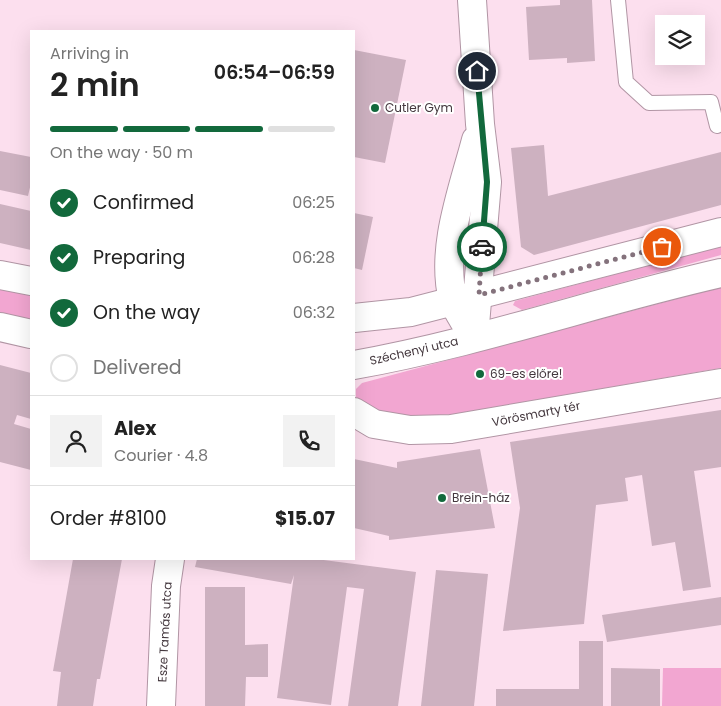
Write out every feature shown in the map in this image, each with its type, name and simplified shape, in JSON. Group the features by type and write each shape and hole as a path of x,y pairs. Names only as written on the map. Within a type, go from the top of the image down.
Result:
{"street":[{"path":"472,0 480,124 487,182 466,298 474,337 664,286 721,273"},
{"path":"355,318 411,312 721,232"},
{"path":"0,275 30,282"},
{"path":"0,326 30,334"},
{"name":"Széchenyi utca","path":"355,365 474,337"},
{"name":"Vörösmarty tér","path":"355,413 374,424 410,430 452,429 721,382"},
{"name":"Esze Tamás utca","path":"161,706 166,586 170,560"}],"lane":[{"path":"618,0 626,82 649,103 712,102 717,126"}],"shaded area":[{"path":"721,246 721,255 522,310 513,305 515,301"},
{"path":"0,283 30,291 30,320 0,313"},
{"path":"721,287 721,368 454,414 390,418 369,410 356,397 356,389 362,383"},
{"path":"663,668 721,668 721,706 662,706"}],"building":[{"path":"560,0 592,0 595,61 567,63 567,58 529,60 526,7 560,5"},
{"name":"Cutler Gym","path":"355,50 406,60 385,163 355,157"},
{"path":"544,145 548,196 721,152 721,205 534,255 521,247 511,148"},
{"path":"0,151 30,157 30,187 28,196 0,190"},
{"path":"0,204 30,211 30,250 0,243"},
{"path":"355,213 373,217 362,270 355,268"},
{"path":"0,365 30,373 30,419 17,415 14,424 30,429 30,470 0,462"},
{"path":"721,410 721,467 694,471 711,587 683,591 675,542 652,546 642,475 625,478 628,501 596,505 584,624 503,631 520,508 510,442"},
{"name":"Brein-ház","path":"480,449 495,528 389,540 389,536 355,528 355,459 397,468 397,462"},
{"path":"73,560 122,560 100,679 97,679 93,706 57,706 61,672 53,671"},
{"path":"197,560 324,560 416,572 398,706 348,706 364,589 347,587 331,705 277,698 294,575 291,584 195,567"},
{"path":"436,570 488,574 474,706 421,706"},
{"path":"205,587 245,587 245,645 268,644 268,677 246,677 245,706 205,706"},
{"path":"721,597 721,625 607,642 602,615"},
{"path":"579,641 603,641 603,706 496,706 496,689 579,689"},
{"path":"611,668 660,669 660,706 611,706"}],"way so far":[{"path":"482,247 479,295 662,247"}],"place":[{"name":"Cutler Gym","path":"375,108"},
{"name":"69-es előre!","path":"480,374"},
{"name":"Brein-ház","path":"442,498"}],"route":[{"path":"477,71 480,124 487,182 482,247"}]}
